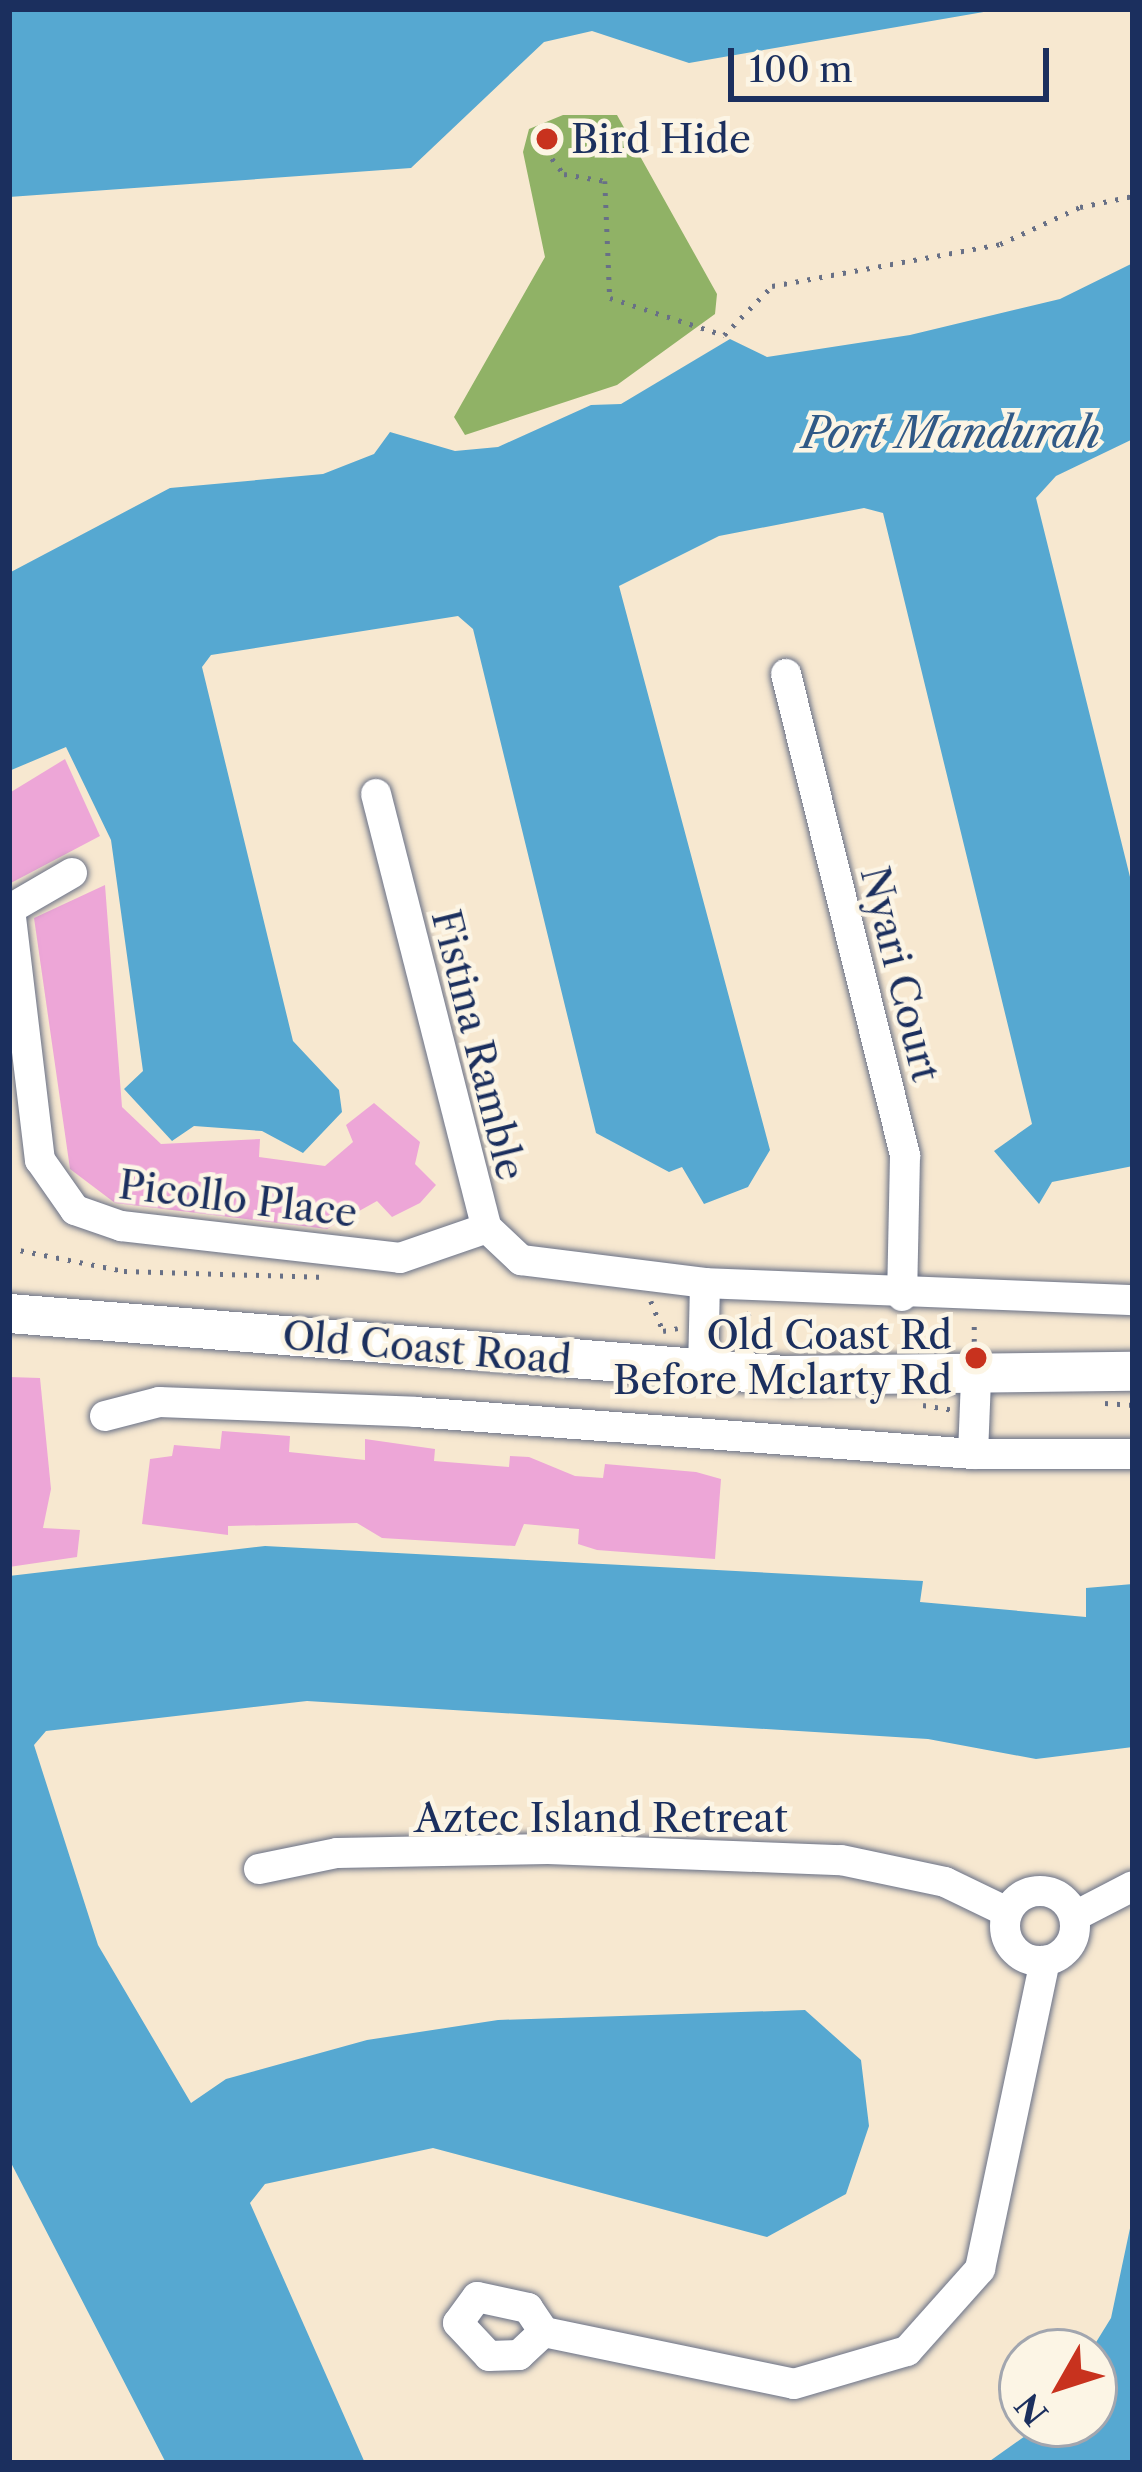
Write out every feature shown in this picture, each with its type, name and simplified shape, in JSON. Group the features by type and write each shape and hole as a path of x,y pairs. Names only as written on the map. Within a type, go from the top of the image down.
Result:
{"main road":[{"name":"Old Coast Road","path":"9,1313 703,1370 975,1366 1133,1371"}],"street":[{"name":"Nyari Court","path":"786,674 905,1156 902,1296"},
{"name":"Fistina Ramble","path":"376,794 487,1228 521,1260 705,1282 902,1296 1133,1300"},
{"name":"Picollo Place","path":"72,873 9,909 40,1160 75,1210 121,1226 400,1258 487,1228"},
{"path":"703,1370 705,1282"},
{"path":"974,1454 975,1366"},
{"path":"105,1416 159,1402 415,1412 974,1454 1133,1454"},
{"name":"Aztec Island Retreat","path":"259,1869 337,1853 548,1850 841,1860 945,1882 1007,1912"},
{"path":"1075,1916 1133,1886"},
{"path":"1045,1961 1012,1947 1007,1912 1048,1891 1075,1916"},
{"path":"544,2332 794,2384 907,2351 980,2269 1045,1961 1073,1940 1075,1916"}],"path":[{"path":"545,149 564,174 605,181 610,298 734,333 772,286 1000,244 1079,206 1133,196"},
{"path":"9,1248 124,1271 171,1264 290,1282 335,1273"},
{"path":"634,1292 650,1298 663,1331 699,1328"},
{"path":"716,1329 733,1332 768,1300"},
{"path":"974,1316 975,1366"}],"green space":[{"path":"563,115 617,115 717,294 715,314 617,385 465,435 454,417 545,257 523,152 529,129"}],"water":[{"path":"9,9 1001,9 689,63 592,31 544,42 411,168 9,197"},
{"name":"Port Mandurah","path":"1133,263 1133,439 1056,476 1036,498 1133,889 1133,1166 1052,1182 1039,1204 994,1151 1032,1124 883,513 864,508 719,536 619,586 770,1150 748,1187 704,1204 682,1167 669,1172 596,1133 473,629 458,616 211,655 202,667 293,1041 339,1090 342,1112 303,1153 262,1131 194,1126 172,1141 124,1089 143,1071 111,840 66,747 9,771 9,573 170,488 323,474 374,454 390,432 455,451 498,447 591,405 621,404 730,339 767,357 910,335 1060,299"},
{"path":"265,1546 923,1581 920,1602 1086,1617 1086,1588 1133,1584 1133,1747 1036,1759 928,1739 307,1701 46,1731 34,1745 98,1945 191,2103 226,2079 367,2040 498,2020 805,2010 861,2060 869,2126 846,2194 767,2237 433,2148 265,2184 250,2203 365,2463 166,2463 9,2159 9,1576"},
{"path":"1133,2214 1133,2463 987,2463 1008,2448 1118,2448 1118,2328 1105,2328"}],"building":[{"path":"65,759 100,836 9,884 11,792"},
{"path":"105,885 122,1107 161,1144 260,1139 259,1157 325,1166 353,1142 346,1125 374,1103 420,1142 415,1164 436,1185 420,1203 392,1217 377,1201 327,1229 115,1203 70,1169 34,918"},
{"path":"9,1377 40,1378 51,1489 43,1528 80,1530 77,1557 9,1567"},
{"path":"222,1431 290,1436 289,1452 365,1460 365,1439 435,1449 434,1461 509,1467 510,1456 529,1457 575,1476 603,1478 605,1464 696,1472 721,1479 715,1559 597,1550 578,1544 579,1529 524,1524 515,1546 382,1538 357,1523 228,1526 228,1535 142,1524 150,1459 172,1456 174,1445 220,1449"}],"place":[{"name":"Bird Hide","path":"547,139"},
{"name":"Old Coast Rd Before Mclarty Rd","path":"976,1358"}]}
